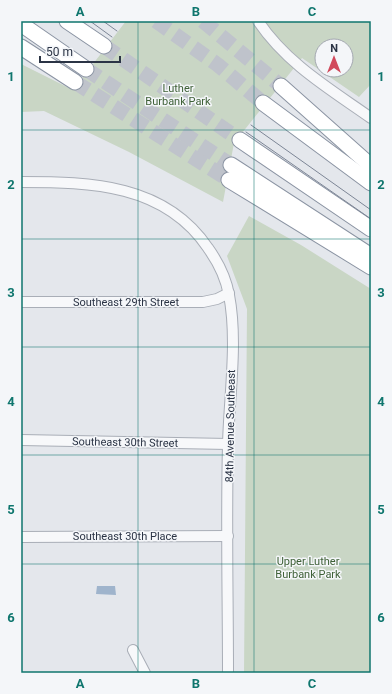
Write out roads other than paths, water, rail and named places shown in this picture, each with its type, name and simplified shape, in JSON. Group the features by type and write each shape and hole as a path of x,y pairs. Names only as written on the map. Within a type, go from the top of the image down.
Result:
{"highway":[{"path":"67,21 104,46"},
{"path":"21,24 86,69"},
{"path":"21,47 75,82"},
{"path":"281,86 371,166"},
{"path":"264,103 371,183"},
{"path":"240,140 371,229"},
{"path":"231,165 371,256"},
{"path":"229,180 371,267"}],"street":[{"path":"258,21 276,45 292,62 371,118"},
{"name":"84th Avenue Southeast","path":"21,182 90,183 120,189 162,206 186,222 200,236 216,260 229,293 232,326 228,444 228,673"},
{"name":"Southeast 29th Street","path":"21,302 204,302 217,299 229,293"},
{"name":"Southeast 30th Street","path":"21,440 228,444"},
{"name":"Southeast 30th Place","path":"21,537 228,536"},
{"path":"133,650 145,673"}],"water":[{"path":"97,586 115,586 116,595 96,594"}],"tunnel":[{"path":"156,21 218,65 263,103"},
{"path":"203,21 281,86"},
{"path":"104,46 240,140"},
{"path":"86,69 231,165"},
{"path":"75,82 229,180"}],"tram line":[{"path":"90,21 112,37"},
{"path":"103,21 117,31"},
{"path":"251,125 371,210"},
{"path":"246,132 371,219"}],"park label":[{"name":"Luther Burbank Park","path":"178,94"},
{"name":"Upper Luther Burbank Park","path":"308,567"}]}
